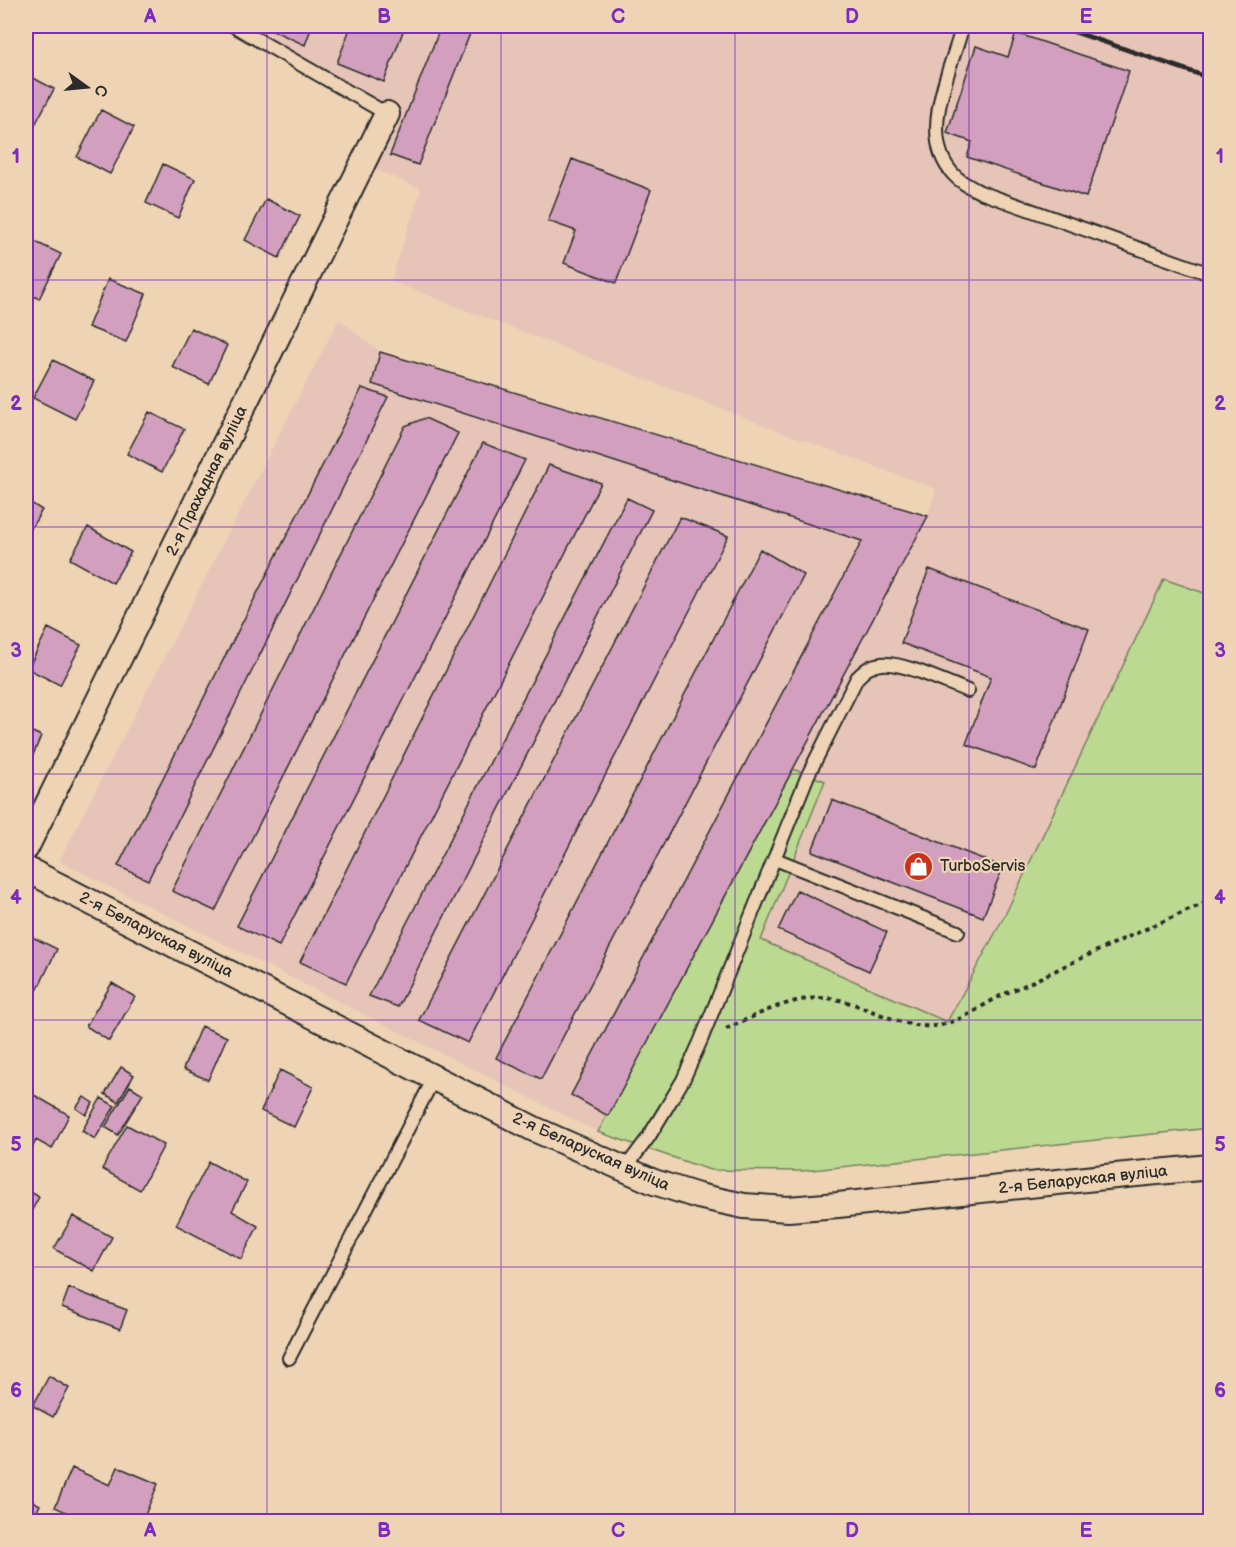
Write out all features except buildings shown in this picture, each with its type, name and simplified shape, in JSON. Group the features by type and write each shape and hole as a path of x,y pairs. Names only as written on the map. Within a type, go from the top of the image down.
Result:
{"street":[{"name":"2-я Прахадная вуліца","path":"26,848 387,114"},
{"name":"2-я Беларуская вуліца","path":"26,869 534,1129 624,1170 698,1196 744,1206 788,1209 1210,1167"}],"lane":[{"path":"234,26 387,114"},
{"path":"961,26 942,93 936,133 939,150 954,176 980,192 1210,274"},
{"path":"624,1170 665,1110 701,1040 808,775 857,678 867,668 891,663 968,692"},
{"path":"775,859 958,932"},
{"path":"289,1358 434,1078"}],"path":[{"path":"701,1040 776,1007 807,999 833,999 857,1005 898,1021 921,1025 944,1024 962,1018 1002,995 1103,948 1210,901"}],"shaded area":[{"path":"234,26 1210,26 1210,595 1164,579 1005,915 947,1022 761,940 825,781 793,769 598,1132 59,861 339,319 380,352 928,516 936,489 391,281 421,189 363,164 387,114"}],"green space":[{"path":"1164,579 1210,595 1210,1128 802,1171 710,1170 598,1132 792,769 825,781 761,940 947,1022 1005,915"}],"railway":[{"path":"1060,27 1210,78"}],"place":[{"name":"TurboServis","path":"919,866"}]}
